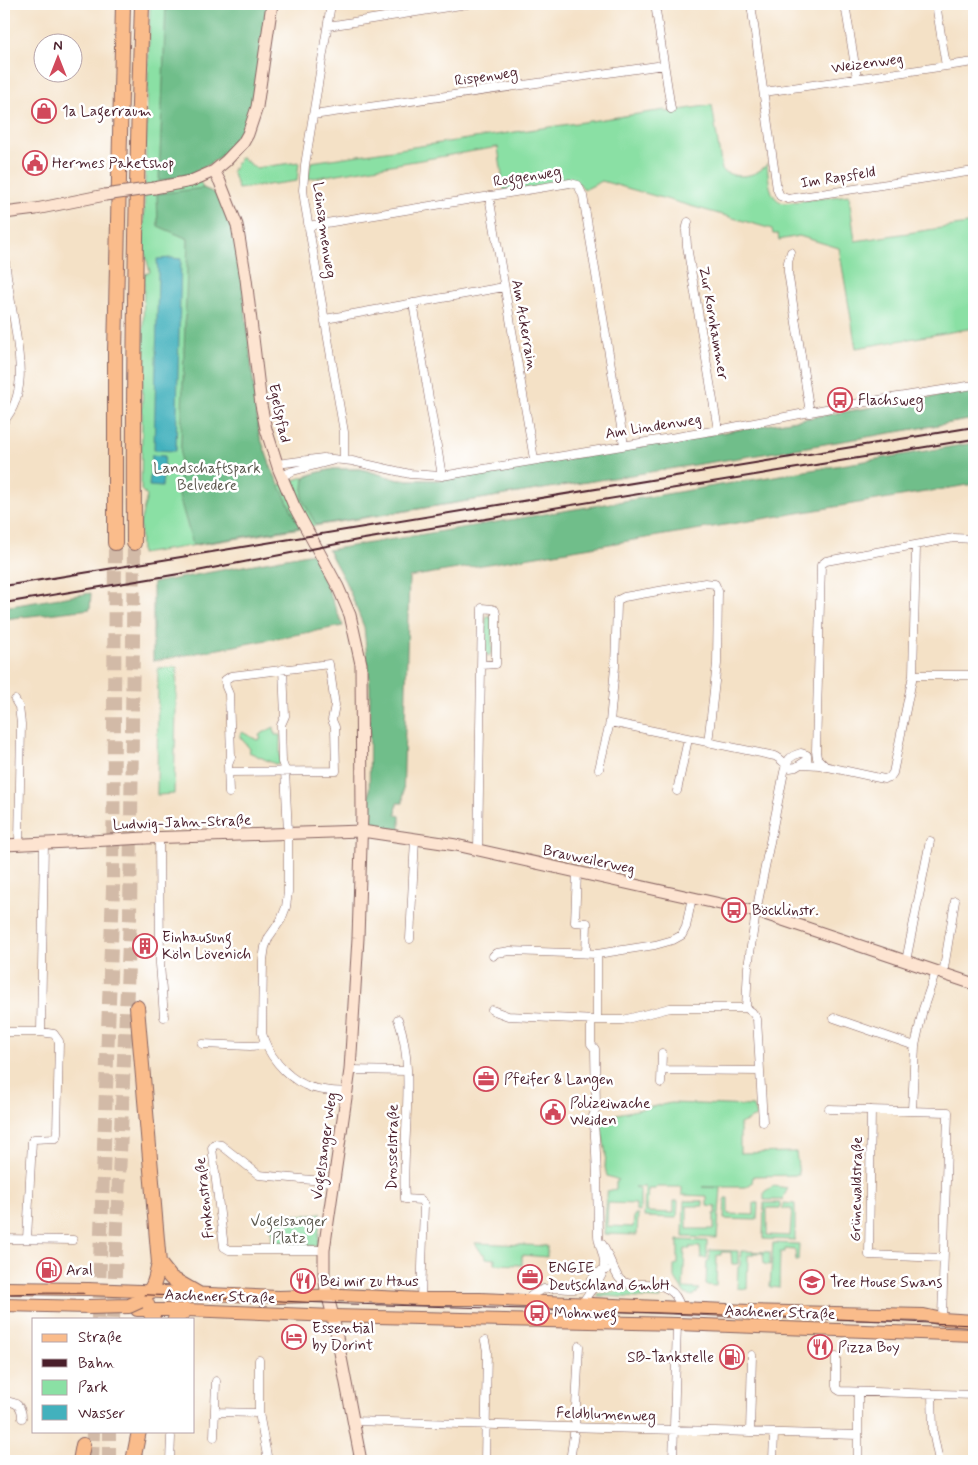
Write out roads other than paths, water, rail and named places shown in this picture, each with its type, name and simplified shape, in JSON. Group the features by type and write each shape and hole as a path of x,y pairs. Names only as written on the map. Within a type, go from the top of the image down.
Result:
{"highway":[{"path":"114,543 115,342 124,4"},
{"path":"134,543 133,343 142,4"},
{"path":"88,1307 129,1306 143,1301 154,1285 159,1262 137,1007"},
{"path":"159,1262 171,1278 197,1293"},
{"path":"133,1461 139,1432"},
{"path":"80,1461 83,1445"}],"main road":[{"name":"Aachener Straße","path":"4,1288 105,1290 180,1314 677,1324 974,1335"},
{"name":"Aachener Straße","path":"143,1301 197,1293 279,1297 328,1295 526,1301 822,1314 924,1315 942,1319 974,1321"},
{"path":"4,1305 88,1307"},
{"path":"878,1331 884,1329 887,1324 884,1314"}],"street":[{"path":"4,213 154,188 191,180 214,171 243,142 253,120 257,107 272,4"},
{"name":"Leinsamenweg","path":"331,4 304,177 308,226 344,432 340,460"},
{"path":"328,26 467,4"},
{"path":"655,4 671,109"},
{"name":"Im Rapsfeld","path":"751,4 777,189 780,196 788,199 974,171"},
{"path":"845,4 857,78"},
{"path":"936,4 946,66"},
{"name":"Weizenweg","path":"764,92 974,62"},
{"name":"Rispenweg","path":"313,114 664,65"},
{"name":"Egelspfad","path":"214,171 237,225 261,405 266,429 277,464 294,506 345,601 354,627 361,664 362,682 362,831"},
{"name":"Roggenweg","path":"308,226 570,183 581,188 624,445"},
{"name":"Am Ackerrain","path":"489,196 534,459"},
{"name":"Zur Kornkammer","path":"688,222 687,246 718,430"},
{"path":"791,252 788,272 810,413"},
{"path":"4,254 20,361 18,390 14,406 4,421"},
{"path":"325,318 504,286"},
{"path":"413,303 442,476"},
{"name":"Am Lindenweg","path":"277,464 323,458 410,474 442,476 534,459 718,430 841,406 974,385"},
{"name":"Am Lindenweg","path":"282,476 293,471 340,460"},
{"path":"826,767 817,758 816,748 821,565 826,561 954,538 974,539"},
{"path":"775,756 790,768 802,764 884,778 890,777 893,773 913,675 916,546"},
{"path":"599,769 610,722 618,600 624,597 705,583 715,584 718,591 717,664 708,743"},
{"path":"478,850 482,608 495,610 496,614 496,664 482,665"},
{"path":"228,772 336,771 336,727 332,720 334,705 329,664 231,676 225,680 229,694 231,757 228,765 228,772 229,793"},
{"path":"283,669 285,716 282,725 282,762 285,770 288,833 288,892 286,907 281,920 265,946 262,1023 265,1045 281,1066 306,1086 347,1092"},
{"path":"913,675 974,676"},
{"path":"15,700 19,707 21,724 20,844"},
{"path":"610,722 775,756 807,755 802,764"},
{"path":"746,1008 748,966 756,912 786,764 789,757 797,754 813,741 816,735"},
{"path":"677,791 688,739"},
{"path":"782,782 785,776 802,764 816,748"},
{"name":"Ludwig-Jahn-Straße","path":"4,845 362,831"},
{"name":"Brauweilerweg","path":"362,831 415,838 478,850 756,912 974,984"},
{"name":"Vogelsanger Weg","path":"361,1461 324,1273 324,1250 350,1070 362,831"},
{"path":"159,838 160,970 164,1017"},
{"path":"410,939 415,838"},
{"path":"906,961 930,841"},
{"path":"41,1032 44,843"},
{"path":"577,872 575,922 587,923 586,954"},
{"path":"493,956 496,953 510,951 597,954 655,945 673,940 682,935 686,927 692,897"},
{"path":"912,1110 915,1046 923,1009 940,973 955,901"},
{"path":"585,1323 581,1314 582,1304 601,1279 604,1261 598,1238 598,1164 593,1116 596,1109 595,1049 591,1044 597,954"},
{"path":"492,1010 508,1016 623,1020 670,1008 746,1008 757,1019 763,1122"},
{"path":"834,1018 915,1046"},
{"name":"Drosselstraße","path":"398,1019 403,1034 407,1071 405,1197 407,1200 421,1200 424,1205 421,1299"},
{"path":"4,1032 54,1034 59,1041 57,1134 56,1138 34,1139 32,1141 27,1239"},
{"path":"202,1044 265,1045"},
{"path":"661,1083 662,1053"},
{"path":"350,1070 407,1071"},
{"path":"662,1070 759,1071"},
{"path":"829,1109 948,1112 942,1319"},
{"name":"Grünewaldstraße","path":"871,1110 869,1255 943,1258"},
{"name":"Finkenstraße","path":"324,1250 229,1250 224,1247 212,1148 215,1144 221,1145 259,1175 333,1182"},
{"path":"598,1238 611,1260 616,1275"},
{"path":"4,1239 73,1240"},
{"path":"526,1301 539,1290 585,1286 597,1272 603,1270 612,1272 621,1281 630,1284 648,1284 671,1291 678,1299 680,1307"},
{"path":"673,1461 677,1324"},
{"path":"485,1341 485,1461"},
{"path":"570,1461 575,1427 579,1346"},
{"path":"750,1432 752,1355"},
{"path":"836,1357 837,1389 858,1392 974,1395"},
{"path":"259,1360 259,1413 268,1461"},
{"path":"214,1437 216,1381"},
{"path":"858,1392 858,1461"},
{"path":"932,1394 933,1432 939,1461"},
{"path":"4,1401 18,1404 21,1409 22,1418"},
{"path":"215,1412 259,1413"},
{"name":"Feldblumenweg","path":"352,1421 858,1435"},
{"path":"773,1461 774,1433"},
{"path":"170,1461 171,1438"}],"water":[{"path":"157,259 181,259 176,451 154,450"},
{"path":"152,455 165,456 162,487 149,486"}],"tunnel":[{"path":"98,1318 113,888 115,543"},
{"path":"113,1318 130,918 134,543"},
{"path":"92,1461 93,1432"},
{"path":"109,1432 109,1461"}],"tram line":[{"path":"4,1294 134,1294 350,1304 974,1325"}],"railway":[{"path":"4,586 974,427"},
{"path":"4,603 197,571 358,540 974,439"}],"place":[{"name":"1a Lagerraum","path":"44,111"},
{"name":"Hermes Paketshop","path":"35,163"},
{"name":"Flachsweg","path":"840,400"},
{"name":"Böcklinstr.","path":"734,910"},
{"name":"Einhausung Köln Lövenich","path":"145,946"},
{"name":"Pfeifer & Langen","path":"486,1079"},
{"name":"Polizeiwache Weiden","path":"553,1112"},
{"name":"Aral","path":"49,1270"},
{"name":"ENGIE Deutschland GmbH","path":"530,1277"},
{"name":"Bei mir zu Haus","path":"303,1281"},
{"name":"Tree House Swans","path":"812,1282"},
{"name":"Mohnweg","path":"537,1313"},
{"name":"Essential by Dorint","path":"294,1337"},
{"name":"Pizza Boy","path":"820,1347"},
{"name":"SB-Tankstelle","path":"732,1357"}],"park label":[{"name":"Landschaftspark Belvedere","path":"207,476"},
{"name":"Vogelsanger Platz","path":"289,1230"}]}
